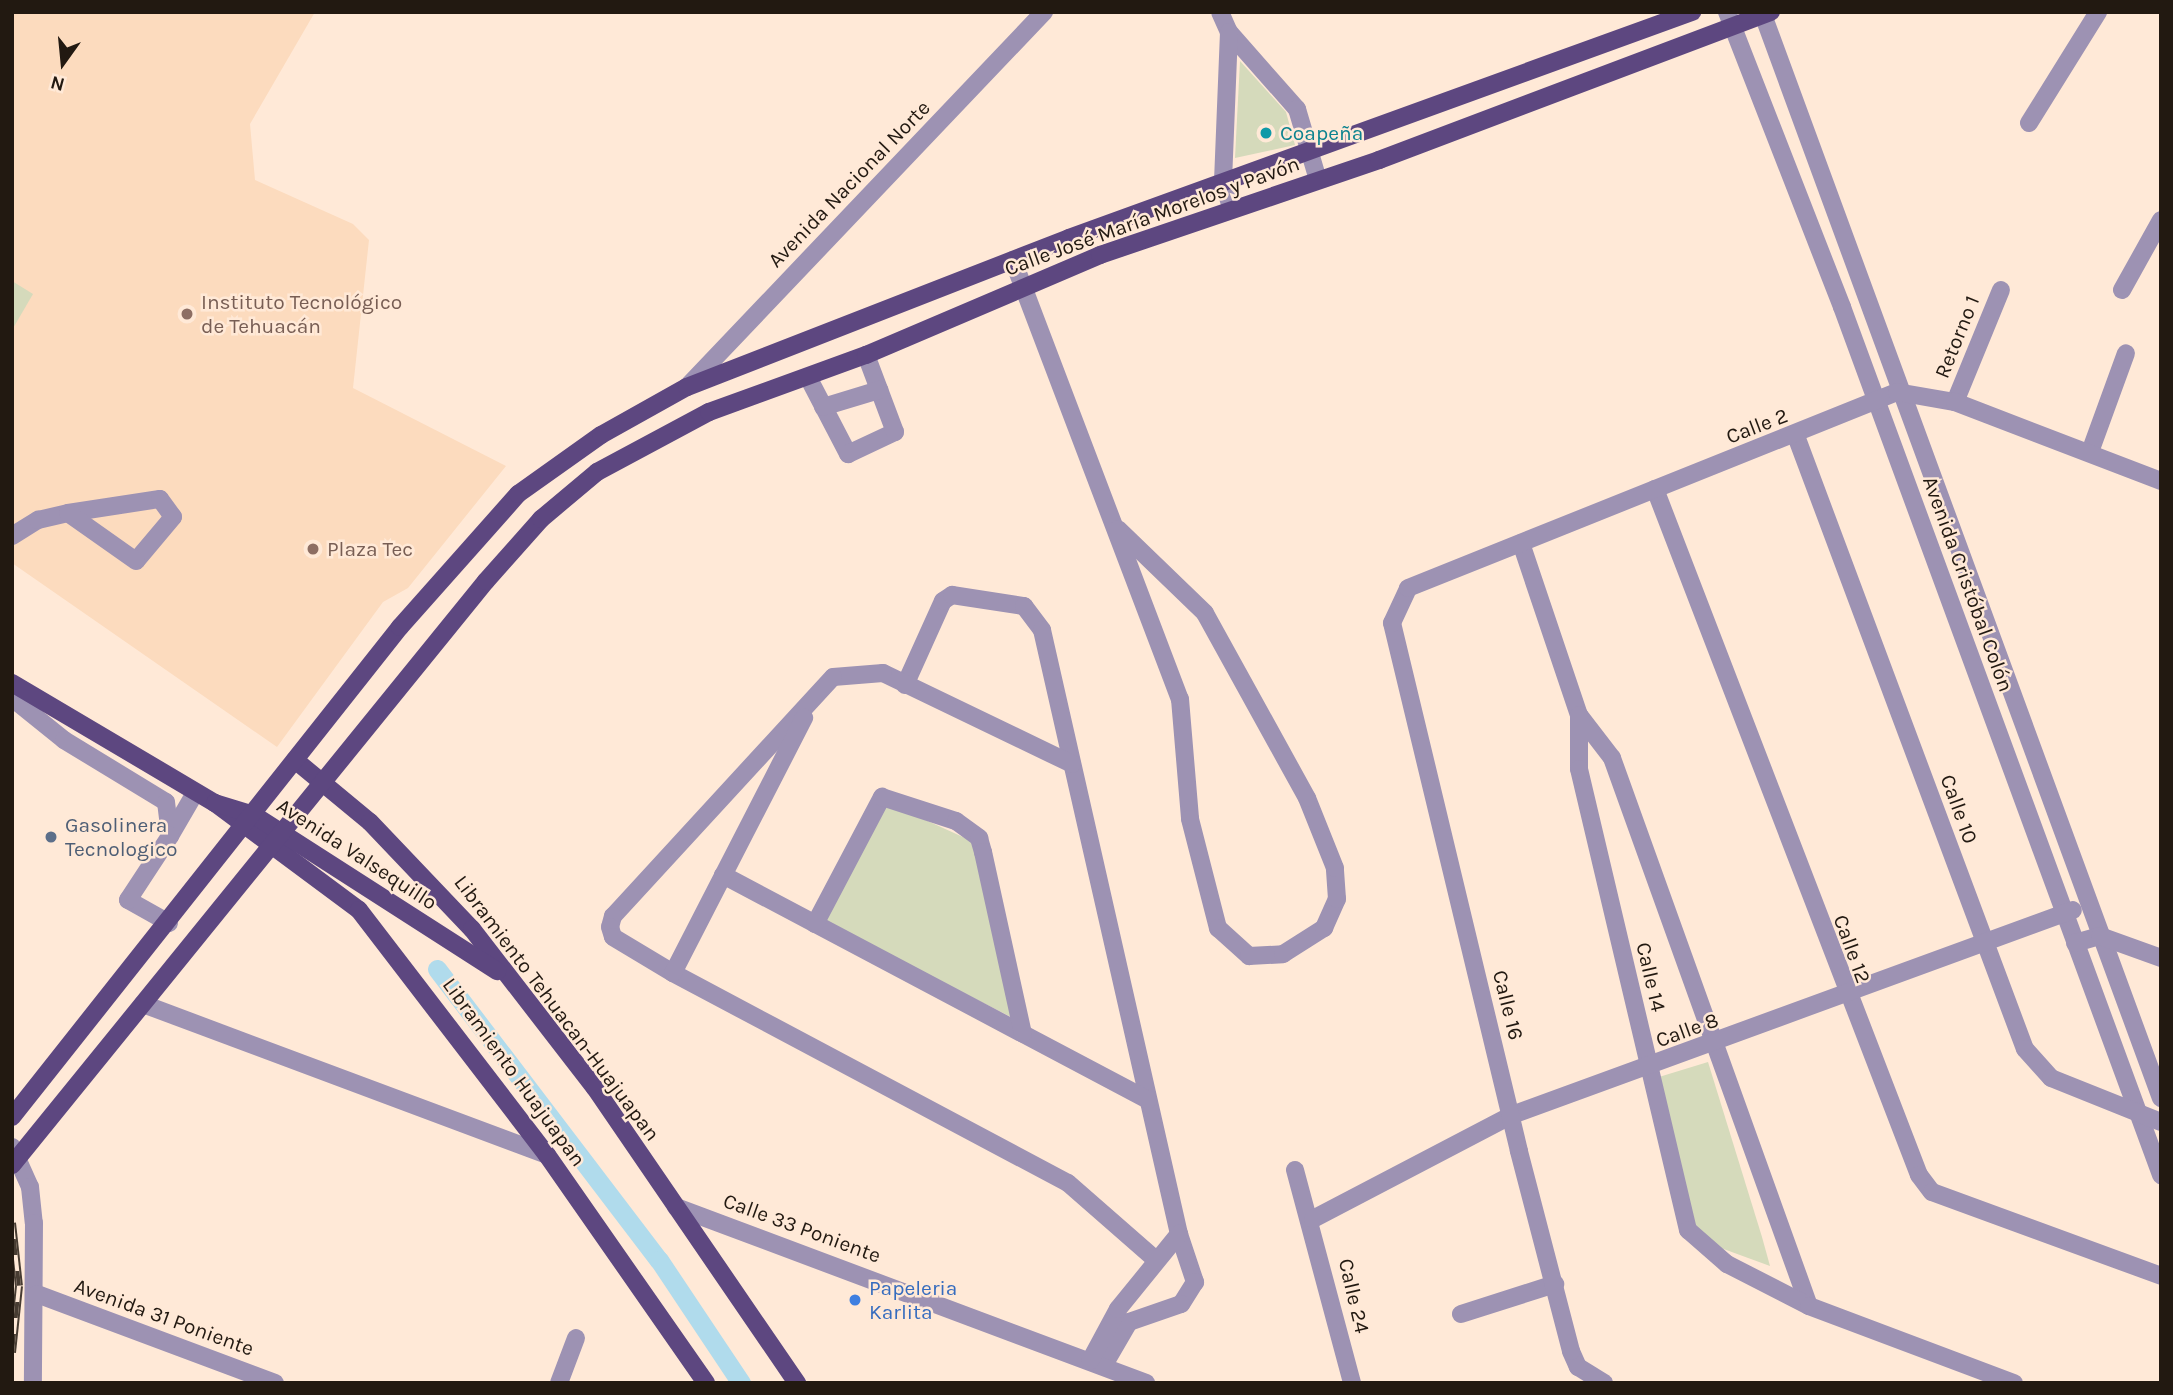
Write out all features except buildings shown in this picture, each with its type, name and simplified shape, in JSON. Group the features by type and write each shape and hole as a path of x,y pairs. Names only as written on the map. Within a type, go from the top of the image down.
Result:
{"main road":[{"name":"Calle José María Morelos y Pavón","path":"12,1118 169,923 400,627 518,494 601,435 687,387 1013,260 1223,181 1310,155 1692,12"},
{"name":"Calle José María Morelos y Pavón","path":"14,1157 541,519 597,472 709,412 866,355 1021,288 1231,208 1318,180 1729,20 1766,13"},
{"name":"Avenida Valsequillo","path":"12,684 195,793 249,821 411,916 505,976"},
{"name":"Libramiento Tehuacan-Huajuapan","path":"295,760 325,780 442,893 594,1088 797,1383"},
{"name":"Libramiento Huajuapan","path":"276,839 387,939 547,1156 706,1383"},
{"path":"387,939 411,916"}],"street":[{"name":"Avenida Nacional Norte","path":"687,387 1044,12"},
{"path":"1220,12 1228,32 1297,109 1318,180"},
{"path":"2029,123 2098,12"},
{"name":"Avenida Cristóbal Colón","path":"1766,13 1897,392 2161,1098"},
{"name":"Avenida Cristóbal Colón","path":"1729,20 1878,403 2161,1175"},
{"path":"1228,32 1223,181 1231,208"},
{"path":"2122,290 2161,220"},
{"path":"1013,260 1021,288 1118,529 1180,699 1190,819 1218,928 1250,956 1283,954 1324,928 1337,899 1335,868 1307,798 1205,613 1118,529"},
{"name":"Retorno 1","path":"1955,402 2001,290"},
{"path":"2090,452 2126,353"},
{"path":"808,377 848,454 895,432 866,355"},
{"path":"823,407 879,390"},
{"path":"1897,392 1955,402 2161,481"},
{"name":"Calle 2","path":"1392,623 1408,588 1422,578 1521,543 1796,436 1878,403 1897,392"},
{"name":"Calle 10","path":"1796,436 1984,944 2038,1070 2161,1122"},
{"name":"Calle 12","path":"1655,489 1727,662 1844,994 1919,1175 1932,1192 2161,1276"},
{"path":"12,536 37,520 68,513 160,499 173,517 136,561 68,513"},
{"name":"Calle 14","path":"1521,543 1579,715 1579,769 1688,1230 1727,1264 1809,1306 2014,1383"},
{"path":"905,685 943,601 952,595 1024,606 1042,630 1194,1290 1181,1304 1124,1316"},
{"name":"Calle 16","path":"1392,623 1512,1115 1578,1367 1604,1383"},
{"path":"1974,666 1995,656"},
{"path":"1072,764 883,673 852,671 833,677 613,916 614,937 673,973 1068,1183 1156,1259"},
{"path":"673,973 814,697"},
{"path":"12,698 64,740 166,802 170,836"},
{"name":"Calle 14","path":"1579,715 1612,758 1713,1046 1809,1306"},
{"path":"169,923 128,900 195,793"},
{"path":"815,924 882,797 956,821 979,838 984,852 1023,1034"},
{"path":"723,876 1149,1100"},
{"name":"Calle 8","path":"1312,1219 1512,1115 1713,1046 1844,994 2087,905"},
{"path":"2075,943 2100,936 2161,958"},
{"path":"143,1004 547,1156"},
{"path":"14,1157 30,1187 37,1294 33,1383"},
{"name":"Calle 24","path":"1295,1170 1312,1219 1352,1383"},
{"name":"Calle 33 Poniente","path":"676,1207 1146,1383"},
{"path":"1097,1363 1156,1259 1179,1234"},
{"path":"1461,1314 1555,1284"},
{"name":"Avenida 31 Poniente","path":"37,1294 275,1383"},
{"path":"559,1383 576,1338"}],"shaded area":[{"name":"Instituto Tecnológico de Tehuacán","path":"12,12 315,12 250,124 255,180 353,224 369,240 353,388 506,466 408,588 383,602 277,747 12,563"}],"green space":[{"path":"1240,61 1286,112 1295,145 1235,158"},
{"path":"12,281 33,294 12,330"},
{"path":"886,802 976,843 1013,1018 822,921"},
{"path":"1708,1062 1770,1266 1699,1240 1659,1077"}],"waterway":[{"path":"437,969 659,1260 741,1383"}],"railway":[{"path":"12,1223 19,1286 12,1353"}],"place":[{"name":"Coapeña","path":"1266,133"},
{"name":"Instituto Tecnológico de Tehuacán","path":"187,314"},
{"name":"Plaza Tec","path":"313,549"},
{"name":"Gasolinera Tecnologico","path":"51,837"},
{"name":"Papeleria Karlita","path":"855,1300"}]}
